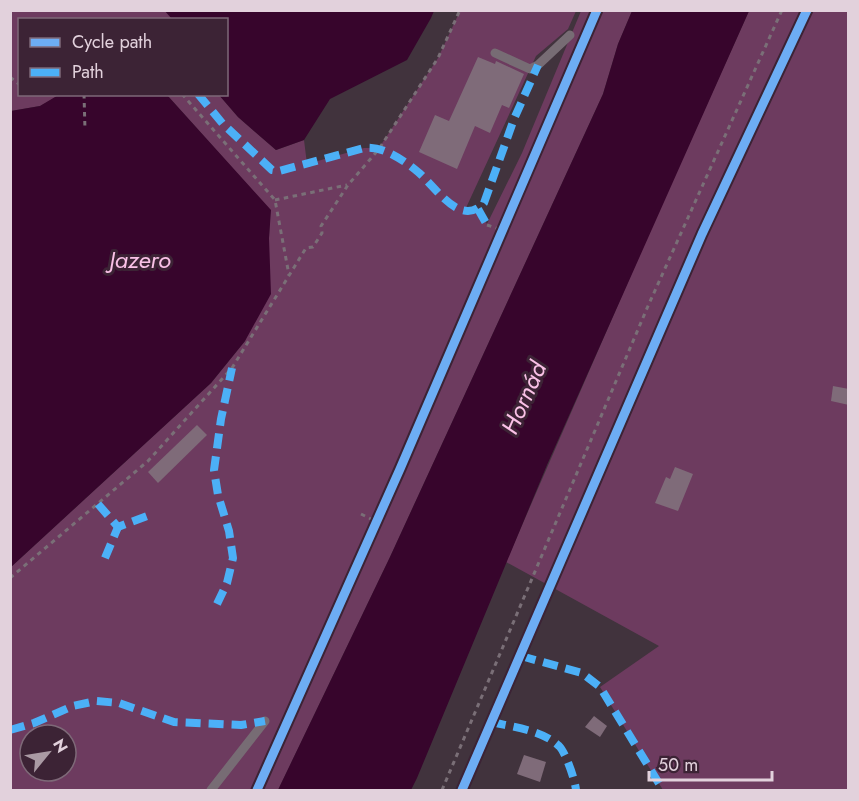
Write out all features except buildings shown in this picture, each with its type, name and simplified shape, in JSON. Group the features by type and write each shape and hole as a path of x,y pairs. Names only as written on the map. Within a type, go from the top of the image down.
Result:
{"lane":[{"path":"462,790 702,234 807,10"},
{"path":"495,53 530,69 538,65 570,35"},
{"path":"211,790 265,721"}],"path":[{"path":"10,578 148,461 232,368 306,248 313,247 322,233 321,226 348,185 379,149 438,58 459,10"},
{"path":"442,790 648,306 782,10"},
{"path":"84,96 85,130"},
{"path":"184,96 275,200 289,274"},
{"path":"275,200 348,185"},
{"path":"498,241 507,220"},
{"path":"487,225 502,230"},
{"path":"372,532 381,511"},
{"path":"361,514 377,522"}],"shaded area":[{"path":"10,11 165,11 171,18 18,18 18,96 58,96 40,106 11,111"},
{"path":"460,11 576,11 568,29 536,56 465,210 471,212 478,209 487,224 522,153 581,11 632,11 618,44 603,94 390,557 278,790 11,790 11,567 211,383 245,341 269,238 270,210 168,96 220,96 238,117 276,150 304,140 307,164 364,148 379,148 438,58"},
{"path":"749,11 848,11 848,790 663,790 600,687 659,646 506,562"}],"water":[{"path":"165,11 434,11 407,60 330,99 304,140 276,150 238,117 220,96 228,96 228,18 171,18"},
{"name":"Hornád","path":"632,11 749,11 547,465 417,778 411,790 278,790 390,557 603,94 618,44"},
{"name":"Jazero","path":"57,96 168,96 271,210 269,238 271,294 245,341 211,383 11,567 11,111 40,106"}],"marked path":[{"path":"200,96 223,124 272,170 279,171 364,148 378,149 407,163 440,195 457,208 466,211 475,209 484,203 514,119 538,65"},
{"path":"478,209 487,225"},
{"path":"217,604 227,583 233,558 214,470 221,419 232,368"},
{"path":"98,504 118,527 147,516"},
{"path":"105,558 118,527"},
{"path":"521,656 582,673 600,687 663,790"},
{"path":"10,730 34,723 73,706 96,701 119,703 174,722 241,725 265,721"},
{"path":"491,722 536,733 559,746 570,767 576,790"}],"cycle path":[{"path":"257,790 400,469 597,10"},
{"path":"462,790 702,234 807,10"}]}
